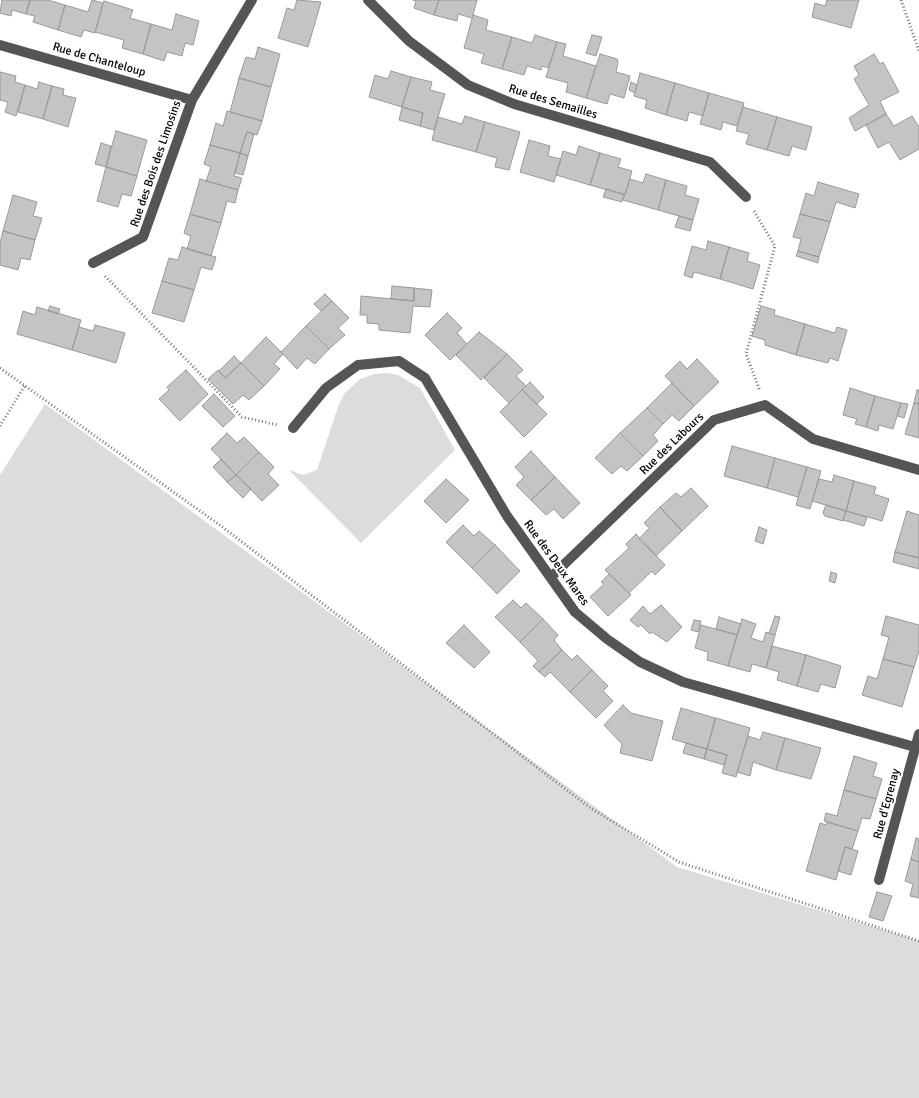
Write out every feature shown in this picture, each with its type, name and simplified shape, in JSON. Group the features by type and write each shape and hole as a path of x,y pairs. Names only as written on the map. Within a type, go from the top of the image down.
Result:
{"street":[{"name":"Rue des Bois des Limosins","path":"93,263 143,237 192,100 252,0"},
{"name":"Rue des Semailles","path":"368,0 409,41 468,85 514,104 710,162 746,197"},
{"name":"Rue de Chanteloup","path":"0,44 192,100"},
{"name":"Rue des Deux Mares","path":"293,428 326,388 358,364 399,362 425,378 507,516 575,612 607,639 640,662 683,682 915,747"},
{"path":"765,405 813,439 919,470"},
{"name":"Rue des Labours","path":"551,577 714,420 765,405"},
{"name":"Rue d'Egrenay","path":"880,880 919,734"}],"path":[{"path":"901,0 919,51"},
{"path":"746,197 775,246 746,354 765,405"},
{"path":"93,263 242,417 293,428"},
{"path":"0,368 221,526 589,807 679,862 919,941"},
{"path":"0,426 25,386"}],"shaded area":[{"path":"387,373 398,375 420,388 455,450 361,543 289,470 303,475 317,470 339,404 345,393 360,379 374,374"},
{"path":"45,404 677,867 919,941 919,1098 0,1098 0,475"}],"building":[{"path":"2,0 30,0 26,14 12,10 11,16 0,13"},
{"path":"30,0 48,0 65,5 58,30 33,22 35,16 26,14"},
{"path":"92,0 103,3 95,33 84,30 81,37 58,30 65,5 88,12"},
{"path":"297,0 321,2 308,47 278,38 287,8 294,10"},
{"path":"413,0 439,0 434,15 414,8 416,1"},
{"path":"439,0 477,0 472,18 458,14 457,21 434,15"},
{"path":"827,0 859,0 851,28 812,17 815,3 825,6"},
{"path":"104,1 133,10 130,18 151,24 143,54 122,48 124,40 95,32"},
{"path":"176,14 199,21 193,45 185,43 182,56 167,52 164,61 143,54 151,24 172,30"},
{"path":"473,15 488,20 486,30 512,37 502,69 481,63 484,54 464,48"},
{"path":"535,35 557,42 548,68 542,66 541,70 527,66 524,75 502,69 512,37 532,43"},
{"path":"592,35 602,37 596,56 586,53"},
{"path":"557,42 566,44 563,56 596,66 586,98 566,92 568,83 546,77"},
{"path":"258,47 280,54 271,87 239,78 246,57 255,59"},
{"path":"600,54 617,59 616,72 630,76 624,98 610,94 607,104 586,98"},
{"path":"874,54 880,64 883,62 899,92 880,101 886,114 855,131 849,118 869,105 854,79 859,75 854,66"},
{"path":"391,71 411,77 402,107 369,97 375,75 388,79"},
{"path":"0,72 16,76 15,82 25,85 16,116 5,112 8,102 0,100"},
{"path":"640,73 675,83 666,115 645,108 647,100 634,96"},
{"path":"411,77 432,82 430,90 445,94 434,130 420,126 423,113 402,107"},
{"path":"239,78 271,87 262,121 230,112"},
{"path":"39,82 52,86 43,119 18,112 25,85 37,89"},
{"path":"631,82 637,85 635,93 629,90"},
{"path":"675,83 709,93 703,116 689,112 687,121 666,115"},
{"path":"52,86 64,89 63,95 76,98 68,127 43,119"},
{"path":"709,93 744,103 737,126 723,122 721,130 700,124"},
{"path":"402,107 423,113 420,126 399,120"},
{"path":"743,107 777,117 767,150 746,144 749,134 736,131"},
{"path":"227,111 262,121 257,135 247,132 240,153 210,145 216,123 223,126"},
{"path":"886,114 894,126 912,116 919,127 919,149 900,160 889,142 878,148 866,125"},
{"path":"465,116 485,122 476,152 432,140 438,117 462,124"},
{"path":"777,117 812,127 806,150 792,146 789,156 767,150"},
{"path":"485,122 520,132 509,170 495,167 497,158 476,152"},
{"path":"116,131 147,140 137,176 106,167"},
{"path":"247,132 254,134 248,156 240,153"},
{"path":"529,140 550,146 548,156 561,159 554,182 520,172"},
{"path":"101,143 111,146 106,167 95,164"},
{"path":"210,145 240,153 234,176 242,178 238,190 206,181 211,167 204,164"},
{"path":"579,146 600,153 590,185 556,175 563,151 576,155"},
{"path":"240,153 248,156 243,175 235,173"},
{"path":"600,153 621,159 618,167 632,171 625,195 590,185"},
{"path":"106,167 137,176 131,196 122,194 118,207 97,201"},
{"path":"646,174 666,180 658,210 623,200 630,179 643,183"},
{"path":"200,179 238,190 235,203 227,201 221,223 190,214"},
{"path":"666,180 687,186 685,195 699,199 693,220 658,210"},
{"path":"818,182 859,194 855,208 836,202 830,222 800,214 806,193 814,196"},
{"path":"606,189 624,194 622,202 603,197"},
{"path":"13,195 37,202 33,216 42,218 35,240 3,231"},
{"path":"190,214 221,223 211,256 187,249 191,236 184,233"},
{"path":"800,214 830,222 819,257 798,251 801,239 793,237"},
{"path":"679,216 693,220 690,231 675,227"},
{"path":"3,231 35,240 30,260 21,258 18,270 0,265 0,243"},
{"path":"708,241 729,247 720,279 694,272 692,278 684,275 692,246 706,250"},
{"path":"182,247 216,257 212,270 201,267 194,290 162,281 169,258 178,260"},
{"path":"729,247 749,253 747,261 760,265 753,289 720,279"},
{"path":"798,251 819,257 818,263 796,256"},
{"path":"162,281 194,290 184,322 152,313"},
{"path":"392,286 414,288 414,301 391,299"},
{"path":"414,288 432,290 430,307 413,306 410,333 379,330 379,324 367,323 367,315 360,315 361,296 414,301"},
{"path":"325,294 332,301 321,311 314,304"},
{"path":"332,301 349,318 338,328 345,335 329,349 306,326"},
{"path":"50,306 60,309 58,314 48,311"},
{"path":"761,306 775,310 774,315 805,324 796,355 765,345 765,340 752,336"},
{"path":"37,307 81,320 72,350 17,334 23,311 35,315"},
{"path":"447,313 462,328 457,333 467,344 450,360 425,335"},
{"path":"805,324 835,333 837,327 847,330 838,361 830,358 828,363 796,355"},
{"path":"95,325 125,333 116,363 72,350 79,327 93,331"},
{"path":"306,326 329,349 315,364 307,358 297,369 281,352"},
{"path":"479,332 507,354 481,380 456,355"},
{"path":"266,337 283,354 274,364 280,369 264,386 241,363"},
{"path":"507,354 523,370 516,376 526,386 509,403 484,378"},
{"path":"234,356 241,363 225,378 219,371"},
{"path":"697,359 719,382 694,406 665,376 680,361 687,369"},
{"path":"241,363 264,386 249,400 243,395 233,404 208,379 218,370 225,378"},
{"path":"186,370 208,394 180,421 159,399 169,390 167,387"},
{"path":"530,382 544,397 537,404 522,390"},
{"path":"672,383 694,406 679,421 672,415 663,424 647,408"},
{"path":"850,388 875,396 866,427 855,424 857,419 843,415"},
{"path":"522,390 547,414 524,437 500,412"},
{"path":"917,390 919,390 919,404 914,403"},
{"path":"214,394 235,416 223,427 202,406"},
{"path":"875,396 901,403 893,429 879,425 878,431 866,427"},
{"path":"901,403 908,404 904,418 897,416"},
{"path":"914,403 919,404 919,438 905,434"},
{"path":"647,408 663,424 653,435 658,441 643,456 620,433"},
{"path":"227,433 237,443 244,437 259,452 236,475 211,449"},
{"path":"620,433 643,456 627,471 621,466 612,474 595,458"},
{"path":"732,446 775,458 767,488 724,476"},
{"path":"531,451 555,477 531,500 516,485 524,477 515,467"},
{"path":"259,452 274,467 268,474 279,485 262,501 236,475"},
{"path":"775,458 807,467 798,497 767,488"},
{"path":"221,459 236,475 227,482 213,467"},
{"path":"807,467 821,471 810,509 796,505"},
{"path":"236,475 251,489 243,498 227,482"},
{"path":"834,475 854,481 846,511 812,501 819,479 832,482"},
{"path":"555,477 580,503 563,519 554,509 546,515 531,500"},
{"path":"446,479 469,500 446,523 424,501"},
{"path":"854,481 876,487 874,494 889,499 882,521 846,511"},
{"path":"691,488 708,506 682,531 660,507 676,493 681,497"},
{"path":"826,505 846,511 843,521 825,516 823,513"},
{"path":"660,507 682,531 656,556 639,539 649,528 644,523"},
{"path":"846,511 867,517 864,526 843,520"},
{"path":"907,511 919,515 919,558 895,552"},
{"path":"463,525 474,536 479,531 495,545 472,568 446,542"},
{"path":"759,527 767,530 763,544 755,541"},
{"path":"636,534 665,565 655,575 652,571 629,593 605,570 629,548 626,544"},
{"path":"495,545 520,571 497,594 472,568"},
{"path":"895,552 919,558 919,569 893,562"},
{"path":"831,572 837,574 835,583 829,581"},
{"path":"609,574 631,595 608,616 590,597 604,584 601,582"},
{"path":"513,600 521,608 526,603 543,619 520,642 495,617"},
{"path":"661,605 682,627 667,642 652,632 650,634 641,625 638,627 630,620 643,606 650,614"},
{"path":"775,616 780,617 775,635 769,633"},
{"path":"886,616 919,625 919,651 914,667 883,659 889,637 881,635"},
{"path":"719,617 741,624 737,635 716,629"},
{"path":"543,619 558,635 554,640 562,650 539,672 533,666 538,661 520,642"},
{"path":"742,619 756,624 751,638 763,642 766,632 775,635 766,668 752,664 750,672 728,666"},
{"path":"694,620 701,621 698,632 691,630"},
{"path":"464,625 490,652 474,668 446,643"},
{"path":"701,625 737,635 728,666 707,660 708,652 695,648"},
{"path":"772,646 806,655 797,686 777,680 779,672 766,668"},
{"path":"562,650 572,660 577,655 592,670 570,692 550,672 545,677 539,672"},
{"path":"806,655 841,666 835,688 821,684 818,692 797,686"},
{"path":"883,659 914,667 902,707 862,695 868,676 877,679"},
{"path":"592,670 608,686 603,691 613,701 596,718 570,692"},
{"path":"623,705 631,713 663,721 652,761 620,753 622,744 604,725"},
{"path":"681,708 715,718 707,749 672,739"},
{"path":"716,718 750,728 736,777 722,773 727,755 707,749"},
{"path":"763,732 785,738 776,770 753,762 750,776 737,772 748,736 760,740"},
{"path":"785,738 821,748 811,779 776,770"},
{"path":"686,743 707,749 704,759 683,753"},
{"path":"707,749 727,755 724,765 704,759"},
{"path":"854,756 877,763 873,776 882,779 876,799 844,790"},
{"path":"844,790 876,799 870,819 862,818 858,831 824,821 826,813 837,816"},
{"path":"827,822 858,831 852,849 845,847 836,880 806,871 820,823 826,825"},
{"path":"916,838 919,839 919,862 911,859"},
{"path":"845,847 858,851 851,875 838,871"},
{"path":"911,859 919,862 919,898 910,896 913,884 905,881"},
{"path":"877,892 892,896 883,921 869,917"}]}
